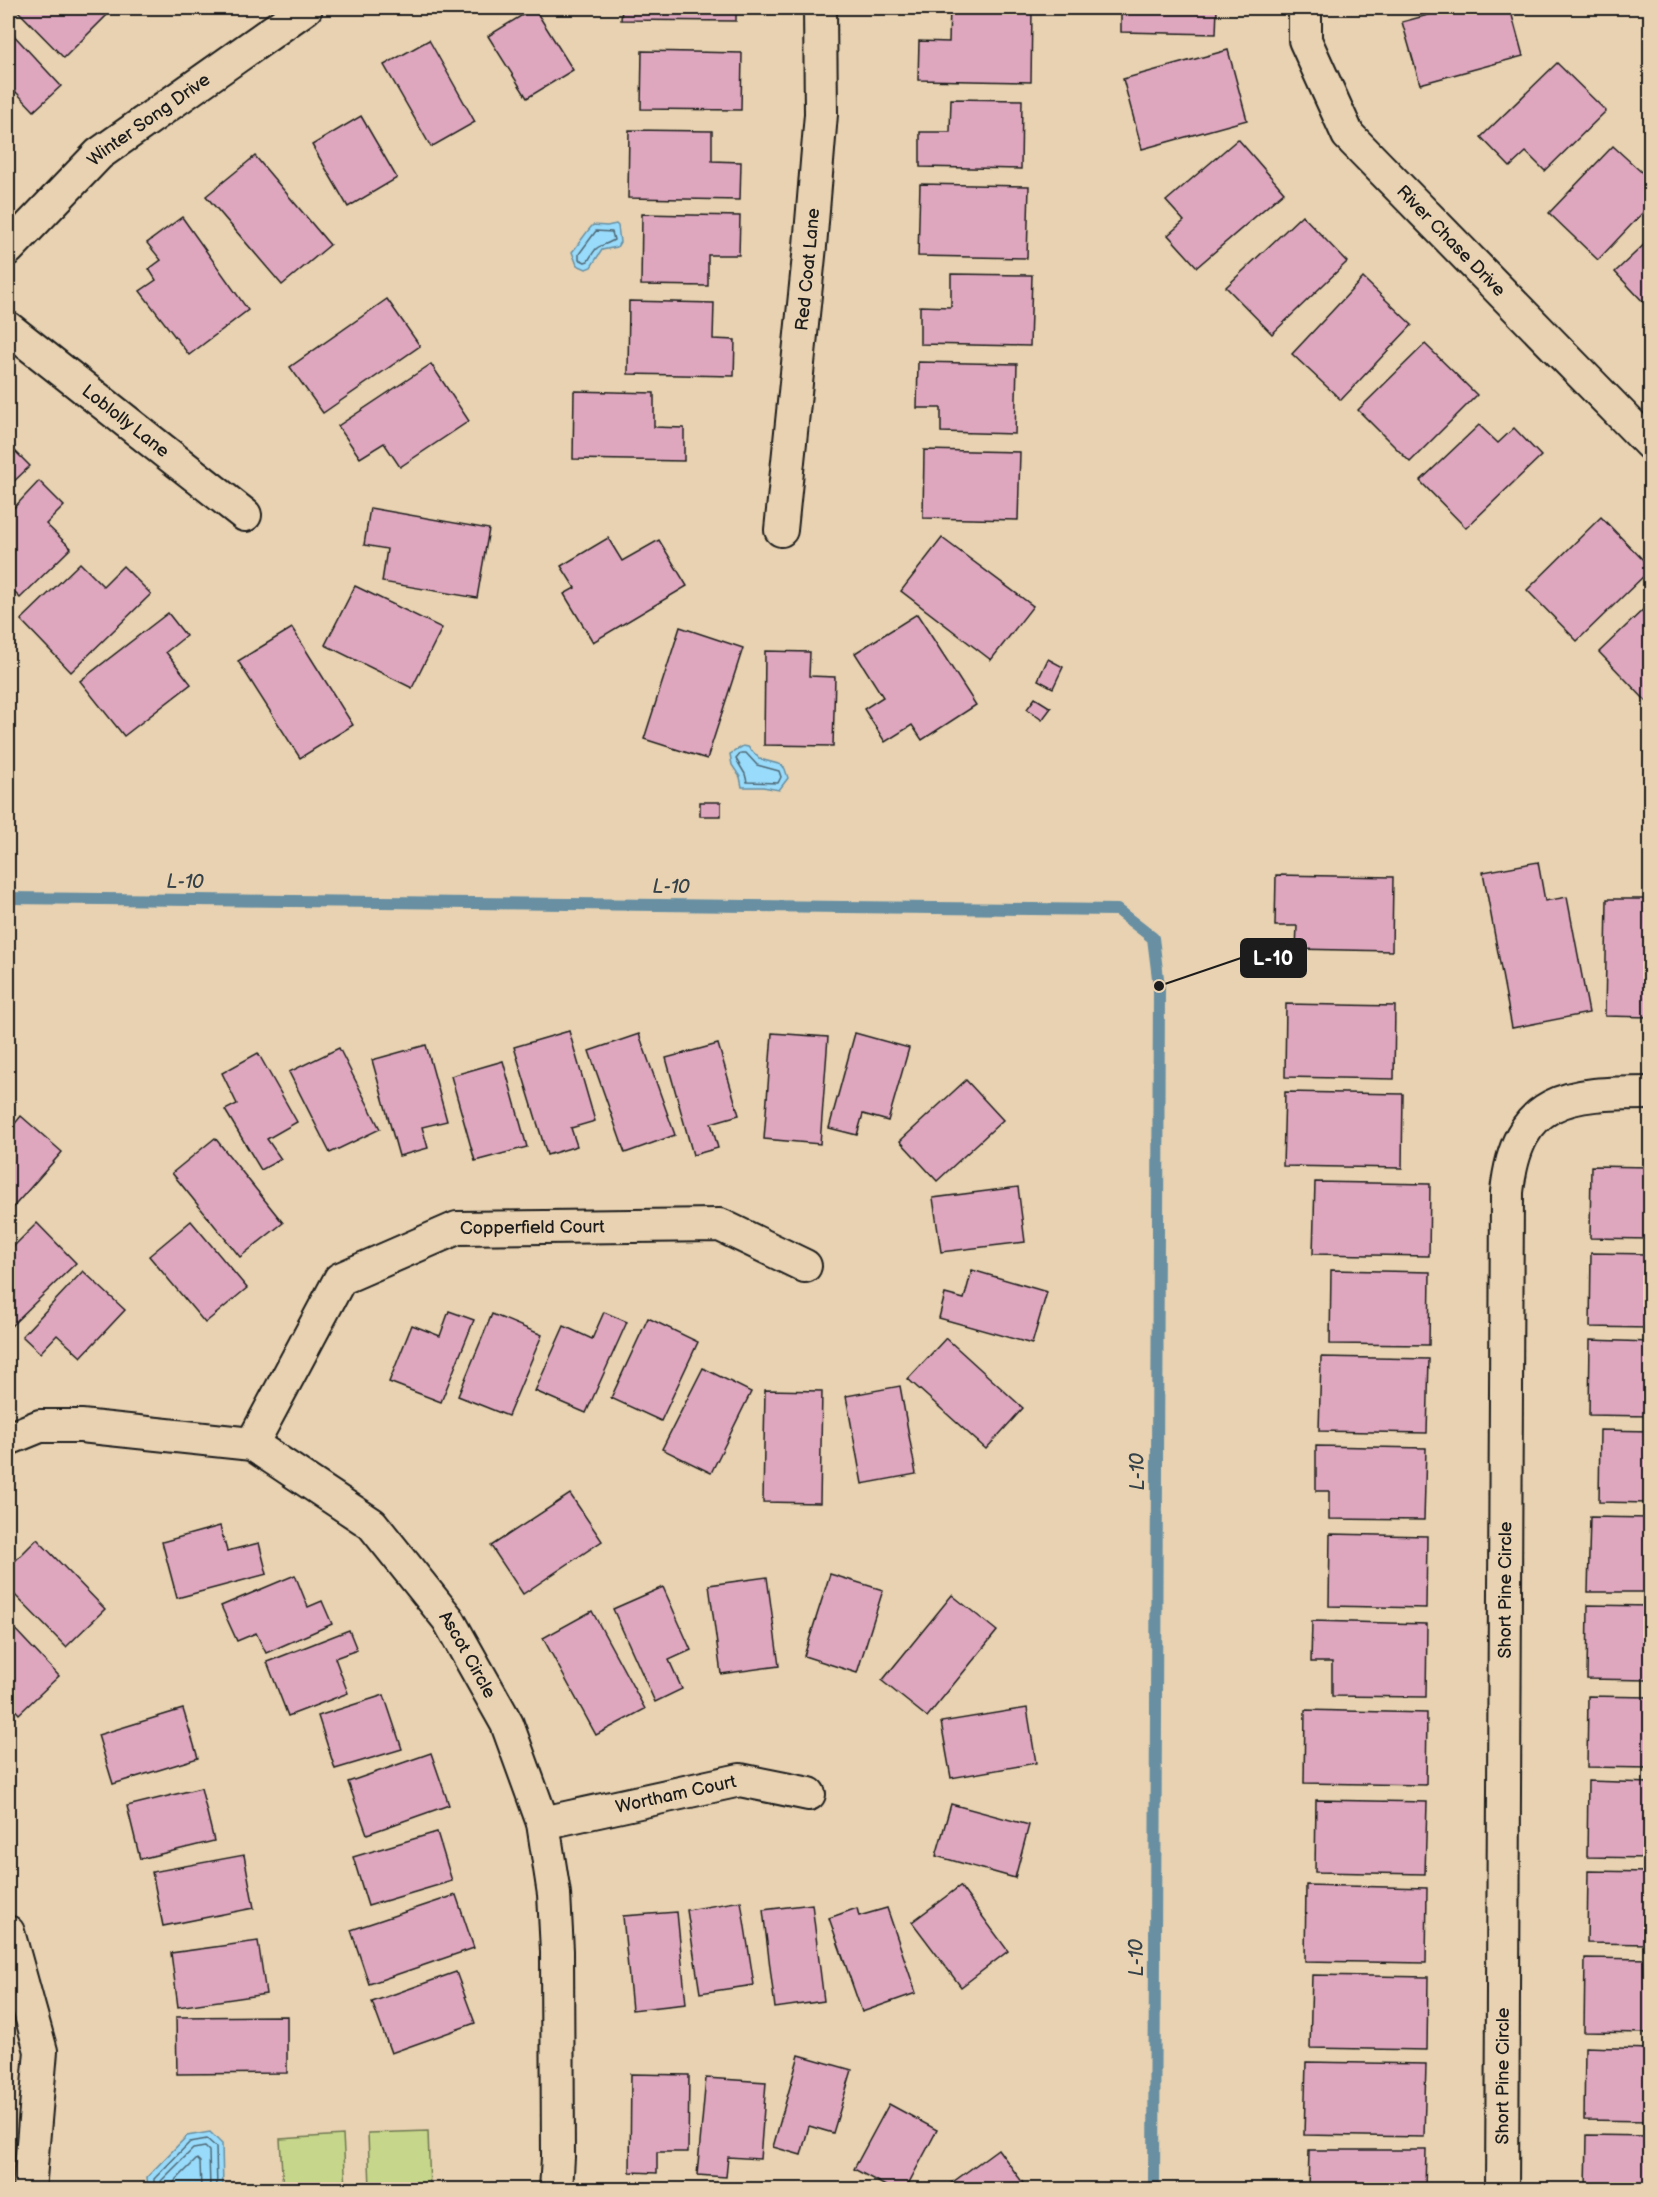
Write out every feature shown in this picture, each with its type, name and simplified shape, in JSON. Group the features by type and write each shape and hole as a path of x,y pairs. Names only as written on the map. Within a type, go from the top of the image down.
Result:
{"street":[{"name":"Winter Song Drive","path":"8,249 99,154 306,8"},
{"name":"Red Coat Lane","path":"781,530 821,114 820,8"},
{"name":"River Chase Drive","path":"1305,8 1305,40 1348,135 1650,444"},
{"name":"Loblolly Lane","path":"8,328 245,515"},
{"name":"Short Pine Circle","path":"1502,2190 1507,1192 1509,1172 1520,1139 1530,1124 1545,1110 1583,1095 1650,1094"},
{"name":"Copperfield Court","path":"252,1444 340,1279 457,1228 720,1225 805,1266"},
{"name":"Ascot Circle","path":"8,1439 40,1426 81,1426 252,1444 372,1524 448,1619 507,1724 543,1823 554,1894 557,1951 558,2157 556,2190"},
{"name":"Wortham Court","path":"543,1823 740,1780 809,1794"},
{"path":"8,1932 41,2050 29,2190"}],"green space":[{"path":"428,2131 430,2189 370,2189 368,2133"},
{"path":"343,2135 346,2189 283,2189 280,2139"}],"water":[{"path":"616,224 620,242 617,247 602,250 591,267 586,269 577,265 572,252 593,225"},
{"path":"743,746 748,747 760,759 782,765 788,778 779,790 742,787 740,777 732,765 730,754"},
{"path":"210,2132 222,2144 223,2189 148,2189 147,2177 187,2136"}],"building":[{"path":"15,8 109,8 112,10 64,58"},
{"path":"534,8 573,70 527,98 488,36"},
{"path":"622,8 736,8 736,21 621,20"},
{"path":"950,8 1032,10 1031,82 918,80 919,41 949,42"},
{"path":"1121,8 1217,8 1216,34 1121,32"},
{"path":"1454,8 1510,8 1523,56 1420,84 1402,22"},
{"path":"8,29 61,86 34,111 16,92 8,100"},
{"path":"429,40 475,122 431,147 384,65"},
{"path":"1228,50 1247,120 1142,149 1123,79"},
{"path":"642,51 742,53 741,110 641,109"},
{"path":"1557,63 1606,111 1545,171 1526,152 1510,167 1481,137"},
{"path":"951,99 1022,100 1021,169 920,167 920,132 950,132"},
{"path":"361,116 397,178 348,207 312,145"},
{"path":"629,130 712,131 712,161 741,162 740,200 628,198"},
{"path":"1238,139 1284,192 1197,267 1168,235 1184,221 1166,201"},
{"path":"1613,146 1650,180 1650,205 1598,260 1549,213"},
{"path":"255,156 330,245 282,285 206,196"},
{"path":"920,184 1029,186 1027,258 918,256"},
{"path":"642,214 740,216 739,255 708,255 708,286 641,285"},
{"path":"1302,215 1347,262 1272,334 1226,287"},
{"path":"182,217 248,310 189,355 140,291 156,280 149,269 161,260 147,243"},
{"path":"1650,239 1650,309 1615,272"},
{"path":"951,274 1032,275 1030,346 920,344 920,306 951,307"},
{"path":"1363,278 1412,325 1341,400 1292,354"},
{"path":"387,299 420,346 323,413 290,367"},
{"path":"629,301 714,303 713,339 735,340 734,376 628,374"},
{"path":"1425,344 1477,395 1410,462 1358,410"},
{"path":"918,362 1017,364 1015,434 941,432 941,408 917,408"},
{"path":"431,364 469,421 400,467 384,443 360,458 338,426"},
{"path":"574,391 654,393 654,427 684,428 684,461 573,459"},
{"path":"1479,425 1498,443 1514,428 1541,456 1466,528 1420,481"},
{"path":"8,444 30,466 8,487"},
{"path":"924,450 1020,452 1018,520 923,518"},
{"path":"39,481 64,506 46,524 71,548 20,598 8,586 8,514"},
{"path":"370,508 489,529 477,598 382,582 387,549 364,545"},
{"path":"1601,517 1650,567 1650,570 1577,641 1527,590"},
{"path":"608,538 622,561 659,540 687,586 593,642 564,594 575,588 561,566"},
{"path":"942,538 1033,606 991,660 901,591"},
{"path":"80,563 103,586 123,566 151,594 71,672 21,620"},
{"path":"355,586 442,628 412,688 325,645"},
{"path":"1650,603 1650,697 1646,701 1599,652"},
{"path":"168,613 186,636 166,652 191,684 124,736 80,681"},
{"path":"917,614 976,705 922,740 912,725 885,742 864,709 883,697 855,653"},
{"path":"680,627 743,648 707,759 644,739"},
{"path":"292,628 353,725 300,758 238,661"},
{"path":"765,651 810,652 809,676 835,677 833,746 764,745"},
{"path":"1048,659 1063,667 1053,688 1038,680"},
{"path":"1035,698 1051,708 1042,720 1027,709"},
{"path":"700,802 721,802 721,816 700,816"},
{"path":"1538,862 1545,901 1567,897 1589,1013 1512,1028 1483,872"},
{"path":"1276,875 1393,877 1392,951 1296,949 1297,926 1275,926"},
{"path":"1607,899 1650,899 1650,1017 1605,1016"},
{"path":"1286,1004 1395,1006 1394,1079 1285,1077"},
{"path":"569,1031 595,1121 571,1128 577,1146 547,1155 514,1047"},
{"path":"772,1033 828,1037 820,1144 764,1139"},
{"path":"855,1033 909,1048 888,1121 863,1114 857,1135 829,1128"},
{"path":"639,1034 675,1135 625,1153 589,1051"},
{"path":"718,1044 739,1115 711,1123 718,1148 693,1155 666,1058"},
{"path":"426,1045 447,1121 422,1127 428,1148 399,1156 372,1060"},
{"path":"339,1048 380,1129 330,1153 289,1072"},
{"path":"258,1053 297,1122 267,1139 281,1159 261,1170 225,1110 237,1104 222,1073"},
{"path":"503,1061 527,1147 475,1161 451,1076"},
{"path":"966,1080 1003,1120 937,1181 900,1141"},
{"path":"1285,1092 1403,1094 1402,1168 1283,1166"},
{"path":"21,1116 62,1152 8,1213 8,1132"},
{"path":"215,1138 283,1223 240,1257 172,1173"},
{"path":"1591,1166 1650,1167 1650,1239 1590,1238"},
{"path":"1315,1182 1430,1184 1429,1256 1313,1254"},
{"path":"1018,1187 1025,1242 941,1252 933,1198"},
{"path":"191,1221 247,1288 205,1323 149,1256"},
{"path":"37,1223 76,1263 8,1329 8,1252"},
{"path":"1591,1253 1650,1254 1650,1328 1590,1327"},
{"path":"972,1270 1047,1292 1032,1344 939,1318 945,1294 964,1299"},
{"path":"1331,1270 1430,1272 1429,1345 1330,1344"},
{"path":"83,1271 125,1310 81,1357 57,1335 40,1353 22,1336"},
{"path":"449,1311 474,1320 441,1402 389,1382 412,1325 440,1336"},
{"path":"604,1312 627,1322 586,1413 535,1391 564,1326 592,1339"},
{"path":"492,1314 542,1335 508,1416 458,1396"},
{"path":"648,1318 698,1342 661,1421 611,1398"},
{"path":"946,1338 1023,1408 986,1449 908,1379"},
{"path":"1590,1340 1650,1342 1650,1416 1589,1415"},
{"path":"1321,1357 1429,1359 1427,1433 1319,1431"},
{"path":"703,1368 751,1392 711,1473 662,1449"},
{"path":"900,1386 916,1474 862,1484 846,1396"},
{"path":"765,1390 822,1391 820,1503 763,1502"},
{"path":"1600,1430 1650,1431 1650,1503 1599,1502"},
{"path":"1316,1446 1426,1448 1424,1520 1329,1519 1329,1491 1316,1491"},
{"path":"570,1494 602,1541 523,1594 491,1546"},
{"path":"1590,1517 1650,1518 1650,1592 1588,1592"},
{"path":"220,1526 227,1551 259,1543 267,1574 177,1598 162,1542"},
{"path":"1330,1534 1427,1536 1426,1608 1329,1606"},
{"path":"37,1539 105,1609 66,1647 8,1588 8,1568"},
{"path":"830,1574 883,1590 857,1673 804,1656"},
{"path":"295,1575 308,1607 322,1601 332,1624 266,1653 256,1633 237,1641 221,1606"},
{"path":"767,1577 779,1666 721,1674 709,1585"},
{"path":"663,1587 691,1650 669,1660 682,1689 655,1702 613,1609"},
{"path":"952,1595 997,1631 927,1717 882,1681"},
{"path":"1588,1605 1650,1606 1650,1680 1587,1679"},
{"path":"592,1611 645,1709 596,1735 543,1638"},
{"path":"1312,1621 1427,1624 1426,1697 1332,1696 1332,1662 1311,1662"},
{"path":"8,1622 59,1676 19,1714 8,1702"},
{"path":"349,1630 357,1650 335,1658 348,1693 288,1716 267,1662"},
{"path":"384,1695 402,1749 335,1769 318,1716"},
{"path":"1588,1696 1650,1697 1650,1768 1587,1767"},
{"path":"1027,1708 1036,1763 951,1778 941,1722"},
{"path":"183,1709 198,1758 113,1784 98,1735"},
{"path":"1305,1710 1427,1713 1426,1785 1304,1783"},
{"path":"431,1753 449,1805 367,1834 348,1782"},
{"path":"1588,1781 1650,1783 1650,1858 1587,1857"},
{"path":"201,1788 214,1841 140,1859 127,1806"},
{"path":"1316,1800 1427,1802 1425,1874 1315,1872"},
{"path":"951,1804 1029,1825 1015,1878 936,1856"},
{"path":"437,1832 452,1881 368,1906 353,1857"},
{"path":"244,1855 254,1908 163,1926 152,1872"},
{"path":"1588,1871 1650,1872 1650,1944 1587,1943"},
{"path":"1306,1885 1427,1888 1426,1963 1305,1961"},
{"path":"960,1886 1008,1951 961,1987 912,1922"},
{"path":"456,1895 474,1948 369,1984 351,1930"},
{"path":"741,1901 754,1985 700,1993 687,1910"},
{"path":"812,1904 824,2001 775,2008 763,1910"},
{"path":"857,1908 859,1916 887,1908 916,1993 862,2012 829,1918"},
{"path":"677,1912 686,2004 632,2010 623,1916"},
{"path":"258,1941 266,1994 178,2007 171,1953"},
{"path":"1585,1958 1650,1959 1650,2033 1584,2032"},
{"path":"456,1972 475,2023 391,2053 372,2002"},
{"path":"1312,1975 1428,1977 1427,2050 1310,2048"},
{"path":"287,2016 287,2073 177,2074 176,2017"},
{"path":"1585,2047 1650,2049 1650,2121 1584,2120"},
{"path":"799,2055 852,2070 833,2133 809,2126 801,2155 773,2147"},
{"path":"1306,2062 1426,2064 1424,2137 1304,2135"},
{"path":"631,2074 689,2075 688,2152 657,2152 657,2173 630,2172"},
{"path":"706,2078 766,2082 760,2159 728,2157 726,2177 697,2175"},
{"path":"889,2104 937,2130 905,2190 893,2190 854,2169"},
{"path":"1587,2135 1650,2136 1650,2190 1586,2190"},
{"path":"998,2149 1028,2190 942,2190"},
{"path":"1309,2150 1426,2150 1425,2190 1308,2190"}],"waterway":[{"name":"L-10","path":"8,898 1117,910 1153,938 1159,986 1154,2190"}],"place":[{"name":"L-10","path":"1159,986"}]}
